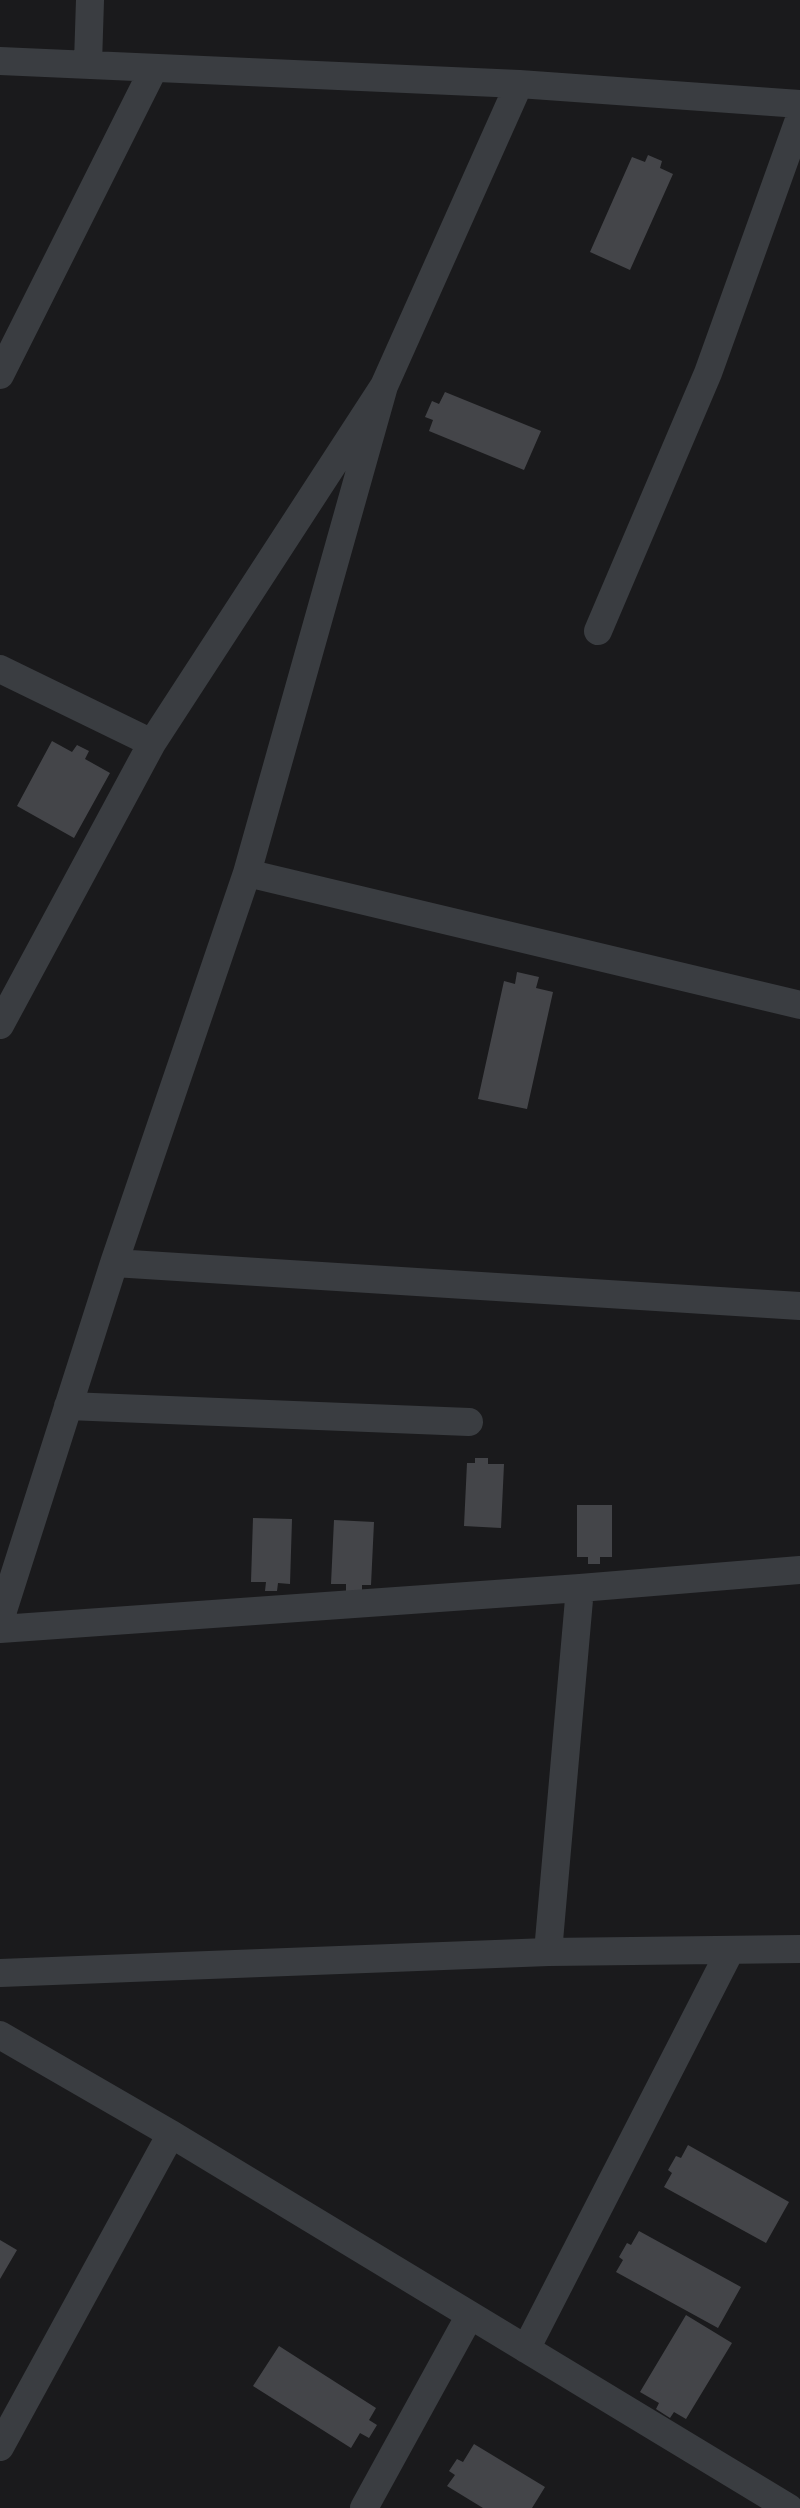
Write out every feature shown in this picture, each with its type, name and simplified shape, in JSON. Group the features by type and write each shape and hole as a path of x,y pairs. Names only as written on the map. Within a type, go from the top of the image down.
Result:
{"street":[{"path":"88,63 90,0"},
{"path":"0,61 88,63 154,68 519,84 800,104"},
{"path":"0,375 154,68"},
{"path":"0,1620 114,1263 247,873 384,386 519,84"},
{"path":"598,631 708,373 800,117"},
{"path":"0,1025 152,743 384,386"},
{"path":"0,669 152,743"},
{"path":"247,873 800,1005"},
{"path":"114,1263 800,1306"},
{"path":"68,1406 469,1422"},
{"path":"0,1629 580,1588 800,1570"},
{"path":"548,1952 580,1588"},
{"path":"0,1973 548,1952 800,1949"},
{"path":"526,2349 730,1951"},
{"path":"0,2034 172,2134 789,2508"},
{"path":"2,2439 172,2134"},
{"path":"364,2508 470,2315"}],"building":[{"path":"648,155 662,161 660,168 673,174 630,270 590,252 632,157 645,162"},
{"path":"445,392 541,431 524,470 429,431 433,420 425,417 432,401 439,404"},
{"path":"52,741 72,752 77,745 89,751 85,759 110,773 74,838 17,806"},
{"path":"517,972 539,977 536,988 553,992 527,1109 478,1099 504,981 515,984"},
{"path":"475,1458 488,1458 488,1464 504,1464 501,1528 464,1526 467,1463 475,1463"},
{"path":"577,1505 612,1505 612,1557 600,1557 600,1564 588,1564 588,1557 577,1557"},
{"path":"253,1518 292,1519 290,1584 278,1583 277,1591 265,1591 266,1582 251,1582"},
{"path":"334,1520 374,1522 371,1585 362,1585 362,1592 346,1592 346,1584 331,1584"},
{"path":"688,2145 789,2202 766,2243 664,2187 672,2173 668,2170 676,2156 681,2158"},
{"path":"639,2231 741,2287 718,2328 616,2272 623,2260 619,2257 627,2243 631,2245"},
{"path":"0,2240 17,2250 0,2279"},
{"path":"686,2315 732,2343 686,2419 674,2412 670,2418 656,2409 659,2403 640,2392"},
{"path":"279,2346 376,2408 369,2420 377,2425 369,2438 360,2433 351,2448 253,2386"},
{"path":"474,2444 545,2487 532,2508 483,2508 447,2486 455,2475 449,2471 457,2459 463,2462"}]}
